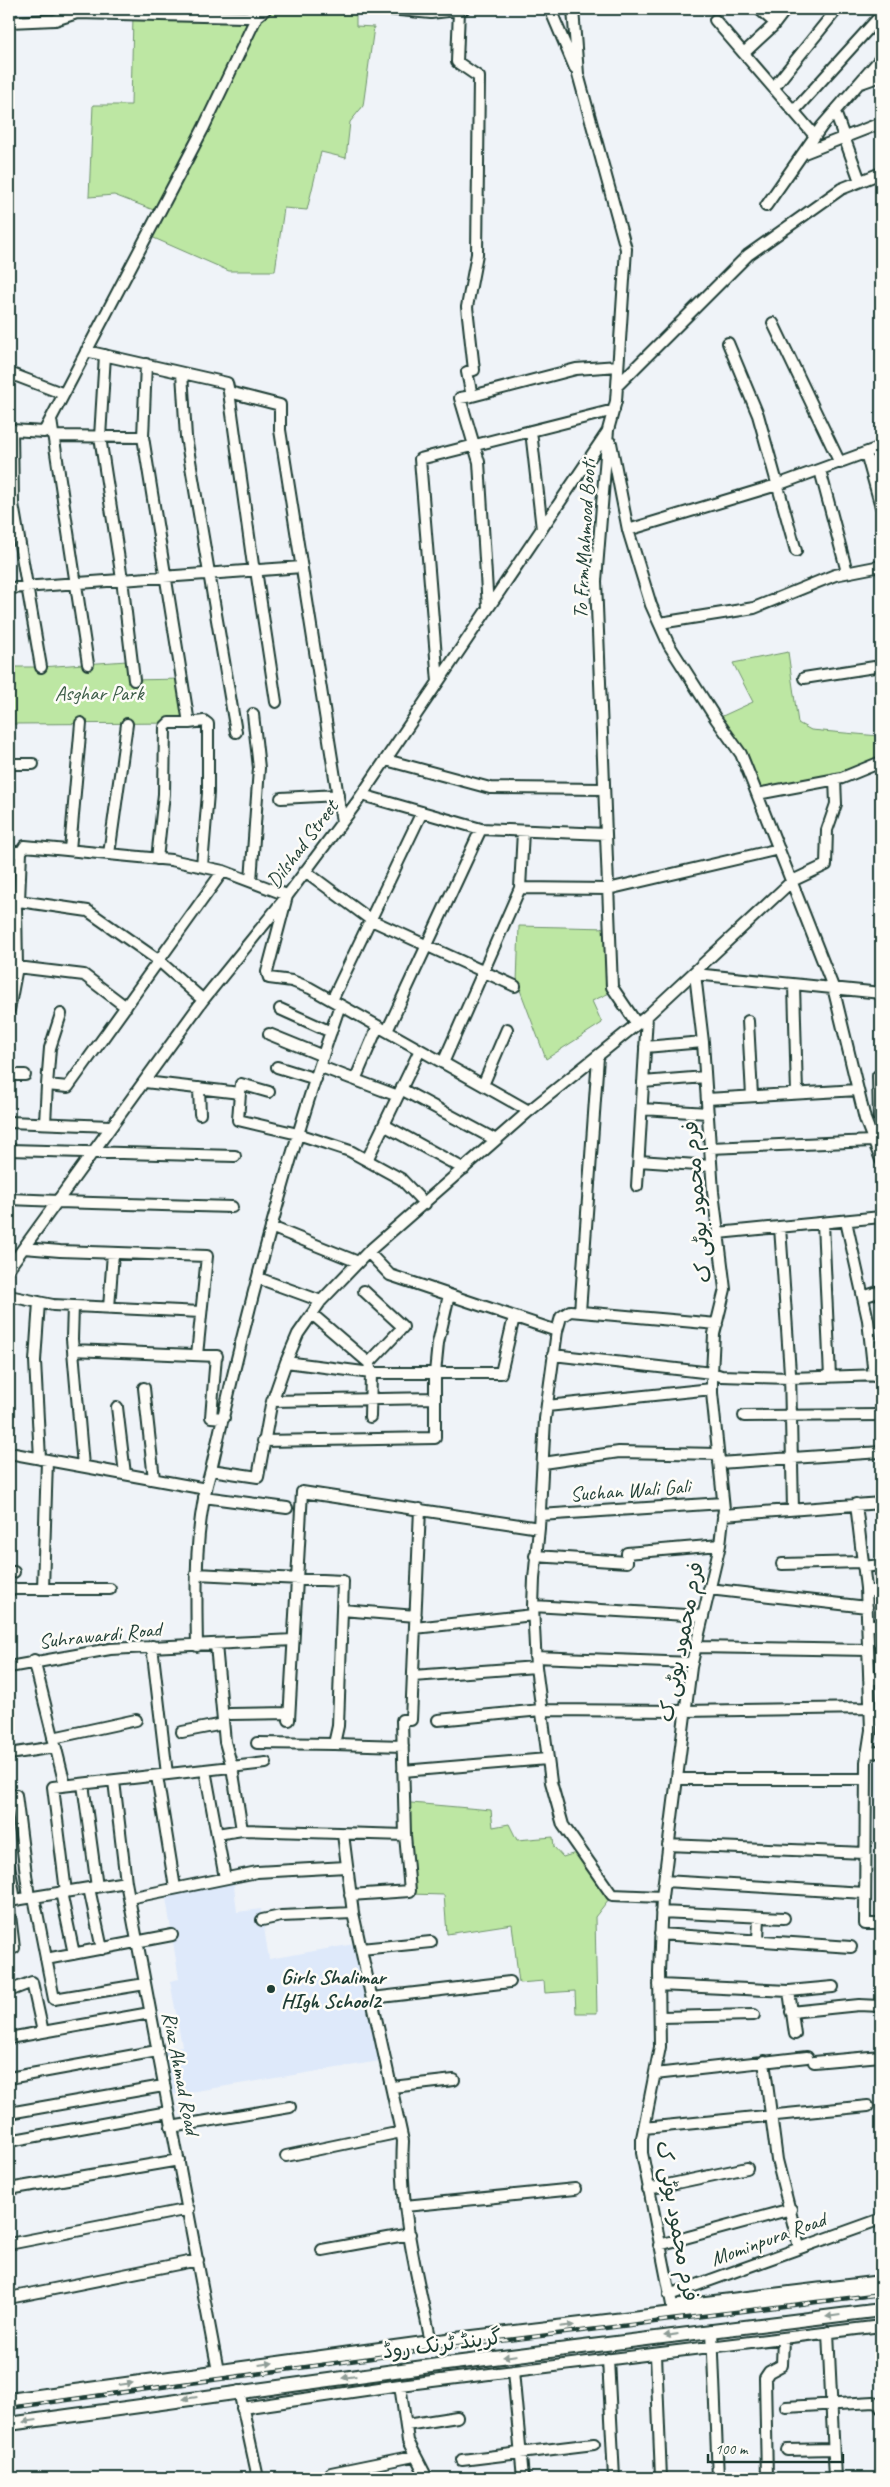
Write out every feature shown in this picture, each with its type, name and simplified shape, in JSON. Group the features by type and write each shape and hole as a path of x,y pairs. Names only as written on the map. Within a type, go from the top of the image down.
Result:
{"main road":[{"name":"گرینڈ ٹرنک روڈ","path":"9,2400 673,2310 881,2288"},
{"name":"گرینڈ ٹرنک روڈ","path":"9,2424 239,2391 881,2310"},
{"path":"105,2387 108,2409"}],"street":[{"path":"42,667 13,504 12,430 44,432 207,120 258,16 266,9"},
{"path":"394,9 425,11 462,9 457,62 479,76 477,254 467,307 474,370 467,372 472,396"},
{"path":"550,9 578,74"},
{"name":"To FrmMahmood Booti","path":"573,9 578,74 626,248 617,386 614,410 608,430 596,582 612,987 636,1024"},
{"path":"759,9 775,23"},
{"path":"745,52 775,23 786,9"},
{"path":"774,86 837,9"},
{"path":"9,22 48,21 70,14 100,11 258,16"},
{"path":"794,111 881,15"},
{"path":"714,20 745,52 815,136"},
{"path":"766,206 815,136 881,58"},
{"path":"858,84 881,76"},
{"path":"834,112 860,181"},
{"path":"803,153 881,123"},
{"path":"617,386 748,255 842,189 881,173"},
{"path":"773,323 840,463"},
{"path":"728,343 758,415 796,551"},
{"path":"86,351 227,383 230,392 253,565 256,570 276,702"},
{"path":"105,355 100,437 122,580 134,680"},
{"path":"146,364 143,438 189,723"},
{"path":"488,608 479,462 460,398 576,369 618,366"},
{"path":"182,373 186,438 236,732"},
{"path":"9,374 64,394"},
{"path":"230,392 280,405 280,430 342,822"},
{"path":"438,682 420,459 614,410"},
{"path":"51,420 88,664"},
{"path":"608,430 628,530 651,604 669,645 742,754 833,987 865,1119 872,1141 881,1157"},
{"name":"Dilshad Street","path":"9,1268 17,1252 59,1202 110,1126 145,1082 203,1000 287,896 362,795 608,430"},
{"path":"531,432 542,529"},
{"path":"53,436 143,438"},
{"path":"628,530 777,485 881,447"},
{"path":"866,453 881,507"},
{"path":"820,470 847,572"},
{"path":"660,623 754,608 847,572 881,566"},
{"path":"9,588 302,567"},
{"path":"804,678 881,666"},
{"path":"251,881 259,768 254,714"},
{"path":"157,859 164,794 165,727 169,723 204,721 208,724 208,794 202,866"},
{"path":"70,850 81,723"},
{"path":"110,854 126,724"},
{"path":"386,760 490,788 604,789"},
{"path":"757,794 835,779 881,762"},
{"path":"9,764 33,764"},
{"path":"211,1470 258,1477 263,1441 272,1402 298,1334 321,1301 368,1252 529,1111 598,1057 695,974 792,881 826,865 827,830 836,804 835,779"},
{"path":"281,798 338,795"},
{"path":"362,795 481,829 606,834"},
{"path":"197,1646 196,1574 205,1493 271,1227 298,1134 321,1067 331,1032 336,1003 370,920 422,812"},
{"path":"387,1031 481,829"},
{"path":"443,1063 520,888 523,831"},
{"path":"9,1010 18,967 16,906 19,901 21,852 25,846 157,859 202,866 223,871 287,896 267,975 269,978 292,981 310,988 529,1111"},
{"path":"520,888 608,889 779,849"},
{"path":"9,852 21,852"},
{"path":"47,1085 68,1087 223,871"},
{"path":"305,871 370,920 516,986"},
{"path":"19,901 88,911 158,960 203,1000"},
{"path":"18,967 84,975 126,1007"},
{"path":"695,974 881,993"},
{"name":"فرم محمود بوٹی ک","path":"673,2310 642,2153 644,2128 660,2047 659,1985 662,1897 685,1711 692,1663 720,1546 723,1515 712,1373 717,1324 725,1289 711,1166 703,1042 695,974"},
{"path":"794,985 797,1093"},
{"path":"280,1009 331,1032"},
{"path":"45,1123 50,1048 61,1014"},
{"path":"638,1186 647,1016"},
{"path":"748,1021 752,1096"},
{"path":"355,1080 378,1026"},
{"path":"483,1085 507,1029"},
{"path":"269,1034 323,1056"},
{"path":"645,1047 703,1042"},
{"path":"367,1160 420,1050"},
{"path":"580,1312 598,1057"},
{"path":"277,1067 316,1079"},
{"path":"321,1067 355,1080 400,1092 496,1140"},
{"path":"9,1075 25,1075"},
{"path":"865,1119 880,1117 878,1076 881,1075"},
{"path":"643,1082 705,1077"},
{"path":"145,1082 240,1093"},
{"path":"269,1092 241,1084 238,1120 298,1134 350,1151 401,1179 424,1204"},
{"path":"199,1088 200,1114"},
{"path":"707,1098 858,1090"},
{"path":"642,1110 708,1113"},
{"path":"9,1122 110,1126"},
{"path":"384,1125 464,1169"},
{"path":"710,1148 872,1141"},
{"path":"9,1150 235,1156"},
{"path":"639,1161 711,1166"},
{"path":"9,1200 232,1207"},
{"path":"718,1233 881,1217"},
{"path":"554,1355 712,1373 722,1376 790,1378 877,1376 868,1320 846,1221"},
{"path":"823,1223 830,1377"},
{"path":"271,1227 358,1262"},
{"path":"780,1227 790,1378 793,1509"},
{"path":"17,1252 207,1256 197,1355"},
{"path":"368,1252 390,1275 557,1331"},
{"path":"109,1308 113,1253"},
{"path":"258,1278 321,1301"},
{"path":"364,1291 403,1327 370,1368 370,1418"},
{"path":"863,1297 881,1291"},
{"path":"263,1441 435,1438 435,1373 438,1343 449,1295"},
{"path":"9,1296 73,1306 201,1312"},
{"path":"38,1302 34,1361 44,1459 43,1589"},
{"path":"73,1306 73,1350 83,1466"},
{"path":"662,1897 612,1895 563,1825 551,1782 541,1710 533,1611 536,1556 540,1528 546,1406 557,1331 561,1317 570,1311 717,1324"},
{"path":"312,1314 370,1368"},
{"path":"286,1362 435,1373 501,1373 514,1317"},
{"path":"73,1350 217,1356 210,1417 224,1418"},
{"path":"144,1388 154,1479"},
{"path":"546,1406 712,1390"},
{"path":"272,1402 435,1398"},
{"path":"117,1406 125,1474"},
{"path":"744,1416 881,1415"},
{"path":"542,1463 619,1452 719,1458 792,1458 881,1452"},
{"path":"9,1453 154,1479 205,1493 287,1508"},
{"path":"230,1714 289,1717 302,1492 540,1528"},
{"path":"723,1515 881,1502"},
{"name":"Suchan Wali Gali","path":"540,1515 723,1503"},
{"path":"856,1504 866,1591 868,1650 874,1712 867,1752 865,1924 881,1924"},
{"path":"350,1896 410,1891 405,1835 402,1720 411,1720 420,1509"},
{"path":"536,1556 627,1562 627,1553 720,1546"},
{"path":"782,1564 881,1565"},
{"path":"196,1574 343,1581 338,1726 334,1744"},
{"path":"9,1589 110,1589"},
{"path":"709,1589 867,1607"},
{"path":"866,1591 881,1591"},
{"path":"342,1610 416,1616"},
{"path":"415,1628 533,1611 703,1616"},
{"path":"868,1625 881,1625"},
{"name":"Suhrawardi Road","path":"9,1666 34,1660 110,1649 294,1640"},
{"path":"216,1645 225,1742 232,1767 242,1830"},
{"path":"152,1646 162,1775 175,1888"},
{"path":"696,1647 868,1650"},
{"path":"34,1660 65,1785"},
{"path":"413,1676 536,1662 692,1663"},
{"path":"870,1679 881,1679"},
{"path":"438,1720 541,1710 874,1712"},
{"path":"9,1754 136,1720"},
{"path":"182,1732 224,1724"},
{"path":"257,1743 403,1746"},
{"path":"867,1752 881,1752"},
{"path":"403,1771 547,1759"},
{"path":"74,1954 64,1892 53,1787 266,1763"},
{"path":"205,1770 225,1878"},
{"path":"677,1779 866,1779"},
{"name":"Riaz Ahmad Road","path":"114,1780 126,1882 218,2371"},
{"path":"83,1784 93,1887 102,1949"},
{"path":"16,1795 31,1898 54,2000 145,1984"},
{"path":"217,1834 242,1830 405,1835"},
{"path":"343,1834 353,1913 401,2132 401,2177 405,2206 431,2342"},
{"path":"668,1845 865,1853"},
{"path":"9,1865 14,1948 9,1949"},
{"path":"129,1898 257,1872 346,1867"},
{"path":"664,1881 865,1893"},
{"path":"11,1903 126,1882"},
{"path":"661,1912 784,1918"},
{"path":"262,1920 281,1916 353,1913"},
{"path":"758,1940 759,1917"},
{"path":"660,1934 852,1947"},
{"path":"46,1959 172,1935"},
{"path":"361,1949 431,1942"},
{"path":"9,1991 32,1982 43,2032"},
{"path":"372,1998 510,1982"},
{"path":"659,1985 789,1991 833,1986"},
{"path":"789,1991 795,2034"},
{"path":"791,2012 858,2005 881,2006"},
{"path":"9,2038 150,2013"},
{"path":"660,2017 754,2015"},
{"path":"9,2078 157,2051"},
{"path":"655,2074 764,2062 881,2056"},
{"path":"764,2062 777,2160 791,2209 799,2247"},
{"path":"392,2087 454,2080"},
{"path":"9,2113 163,2086"},
{"path":"644,2128 868,2106"},
{"path":"171,2127 290,2107"},
{"path":"9,2141 168,2112"},
{"path":"286,2156 401,2132"},
{"path":"9,2189 179,2160"},
{"path":"648,2189 748,2168"},
{"path":"405,2206 575,2189"},
{"path":"9,2244 189,2209"},
{"path":"659,2245 791,2209"},
{"name":"Mominpura Road","path":"669,2295 881,2219"},
{"path":"322,2250 410,2234"},
{"path":"9,2298 198,2260"},
{"path":"673,2310 881,2280"},
{"path":"242,2408 400,2385 881,2326"},
{"path":"712,2330 718,2478"},
{"path":"828,2332 835,2478"},
{"path":"767,2478 765,2378 769,2372 782,2366 783,2338"},
{"path":"656,2354 662,2478"},
{"path":"608,2359 614,2478"},
{"path":"513,2371 523,2478"},
{"path":"400,2385 408,2441 426,2478"},
{"path":"239,2391 258,2478"},
{"path":"786,2407 874,2402 879,2404 881,2408"},
{"path":"406,2424 457,2417"},
{"path":"462,2460 594,2444"},
{"path":"787,2450 833,2449"},
{"path":"331,2473 414,2456"}],"shaded area":[{"name":"Girls Shalimar HIgh School2","path":"233,1877 237,1912 261,1909 269,1959 360,1943 386,2060 165,2096 157,2051 182,2046 170,1981 179,1979 165,1892"}],"green space":[{"path":"268,9 356,9 356,26 374,27 363,106 350,122 346,158 321,152 307,210 284,208 275,271 229,271 147,235 159,212 114,195 89,197 93,105 131,105 133,15 259,20"},
{"path":"788,652 798,723 811,730 879,736 881,762 757,794 741,754 716,719 753,702 733,663"},
{"name":"Asghar Park","path":"127,661 130,680 182,679 189,723 9,724 9,667 41,667"},
{"path":"519,926 609,928 614,991 592,1001 602,1023 546,1059 517,982"},
{"path":"400,1802 491,1810 493,1827 509,1824 517,1840 553,1837 554,1847 563,1857 582,1851 612,1895 595,1917 597,2013 576,2013 575,1991 545,1993 544,1981 519,1983 512,1924 447,1934 444,1895 410,1894"}],"railway":[{"path":"9,2408 459,2346 881,2294"}],"place":[{"name":"Girls Shalimar HIgh School2","path":"271,1989"}]}
